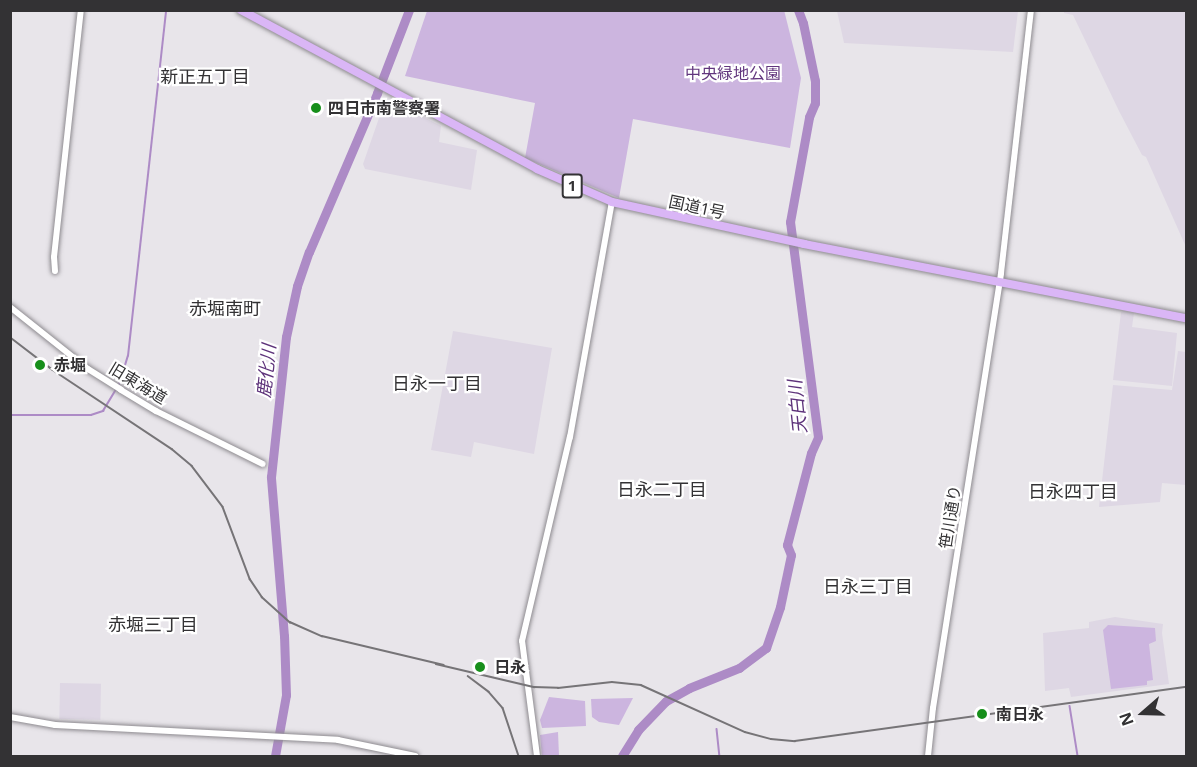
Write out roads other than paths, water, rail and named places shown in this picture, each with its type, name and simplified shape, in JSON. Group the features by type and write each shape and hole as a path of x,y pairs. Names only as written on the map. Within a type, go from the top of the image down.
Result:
{"highway":[{"name":"国道1号","path":"241,10 557,179 612,202 804,244 1186,318"}],"street":[{"path":"55,270 54,257 81,10"},
{"name":"笹川通り","path":"928,756 933,708 999,282 1031,10"},
{"path":"537,756 522,641 570,437 612,202"},
{"name":"旧東海道","path":"10,307 66,352 120,390 156,411 263,464"},
{"path":"10,717 55,725 308,737 338,740 415,756"}],"waterway":[{"path":"119,385 128,356 166,10"},
{"name":"鹿化川","path":"275,756 286,695 284,636 271,477 286,337 297,286 309,252 377,93 409,10"},
{"name":"天白川","path":"622,756 638,730 666,701 689,688 739,668 766,648 780,607 791,555 787,545 811,453 818,437 790,222 809,117 815,103 815,81 803,23 798,10"},
{"path":"10,415 91,415 103,411 116,389"},
{"path":"1070,706 1078,756"},
{"path":"717,729 720,756"}],"railway":[{"path":"10,337 53,370 172,449 192,466 223,507 250,579 262,597 290,622 322,636 444,665"},
{"path":"436,664 534,687 558,688 612,682 641,685 745,732 771,739 795,741 1186,687"},
{"path":"468,676 489,692 503,708 519,756"}],"place":[{"name":"四日市南警察署","path":"316,108"},
{"name":"赤堀","path":"40,365"},
{"name":"日永","path":"480,667"},
{"name":"南日永","path":"982,714"}],"district":[{"name":"新正五丁目","path":"205,76"},
{"name":"赤堀南町","path":"225,308"},
{"name":"日永一丁目","path":"437,383"},
{"name":"日永二丁目","path":"662,489"},
{"name":"日永四丁目","path":"1073,491"},
{"name":"日永三丁目","path":"868,586"},
{"name":"赤堀三丁目","path":"153,624"}],"park label":[{"name":"中央緑地公園","path":"733,73"}]}
